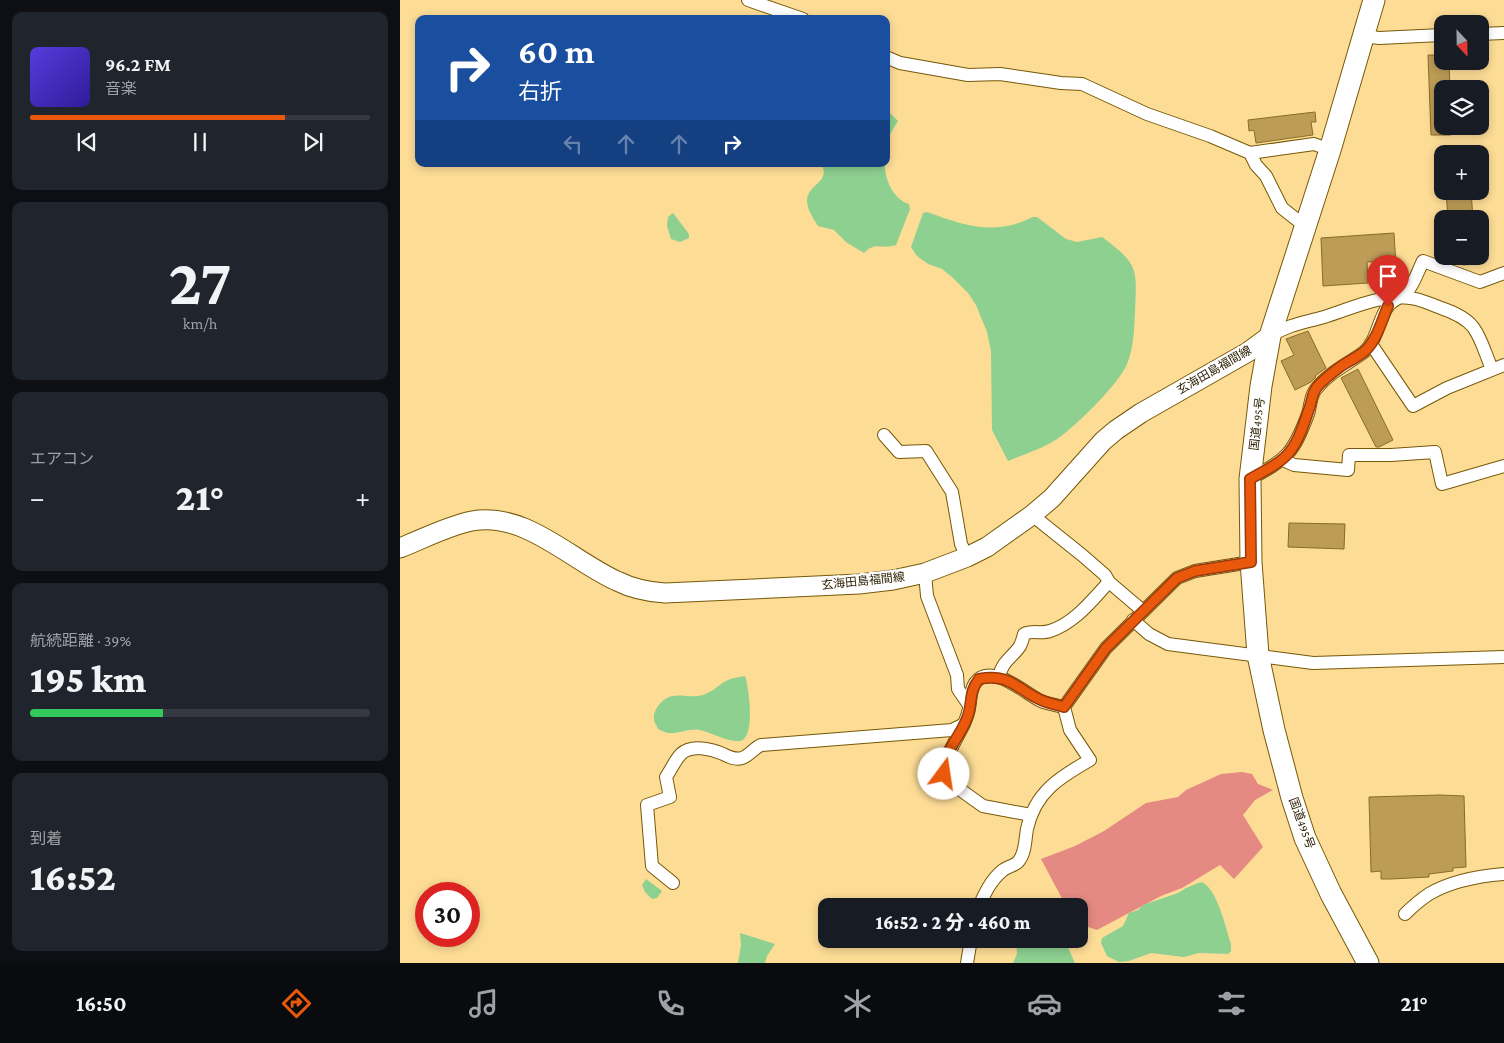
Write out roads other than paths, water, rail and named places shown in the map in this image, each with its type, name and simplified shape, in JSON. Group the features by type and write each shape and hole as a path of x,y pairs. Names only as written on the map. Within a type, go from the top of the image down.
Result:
{"highway":[{"name":"国道495号","path":"1368,963 1331,894 1306,838 1292,798 1274,730 1258,655 1251,562 1250,479 1261,386 1270,336 1330,150 1374,0"}],"main road":[{"name":"玄海田島福間線","path":"400,548 456,525 472,521 503,521 536,534 616,581 646,591 665,593 860,584 894,580 925,573 987,547 1032,515 1052,498 1103,441 1116,430 1141,413 1248,352 1270,336"}],"street":[{"path":"748,0 791,15"},
{"path":"1489,34 1504,33"},
{"path":"1363,36 1379,38 1434,35"},
{"path":"890,59 900,63 968,75 1000,74 1082,84 1147,114 1210,136 1250,153 1314,144 1330,150"},
{"path":"1250,153 1256,165 1266,176 1282,208 1306,227"},
{"path":"1250,479 1283,460 1293,448 1299,438 1313,393 1340,367 1365,351 1371,344 1388,306 1407,292 1423,261 1480,282 1504,273"},
{"path":"1270,336 1286,326 1377,299 1415,299 1457,314 1467,321 1473,327 1498,367 1447,388 1413,406 1371,344"},
{"path":"884,435 899,452 926,451 952,492 959,538 967,557"},
{"path":"1283,460 1294,465 1348,470 1349,455 1435,452 1442,484 1504,466"},
{"path":"1032,515 1082,555 1105,575 1109,582 1143,611"},
{"path":"983,898 987,888 1002,871 1017,863 1023,854 1031,815 1045,792 1055,781 1090,760 1070,730 1064,707 1106,648 1177,578 1195,571 1251,562"},
{"path":"925,573 927,596 957,675 958,689 969,705"},
{"path":"999,677 1000,669 1008,657 1021,645 1024,634 1029,631 1036,633 1048,632 1073,620 1109,582"},
{"path":"1133,620 1149,634 1168,644 1313,663 1504,657"},
{"path":"1031,815 983,806 948,781 944,774 943,764 964,724 969,712 974,684 979,679 999,677 1006,679 1041,701 1064,707"},
{"path":"673,883 652,866 647,805 670,797 666,777 682,753 691,749 707,749 734,759 748,755 761,744 952,730 964,724"},
{"path":"1404,914 1427,895 1439,889 1467,880 1504,874"},
{"path":"967,963 970,948"}]}
